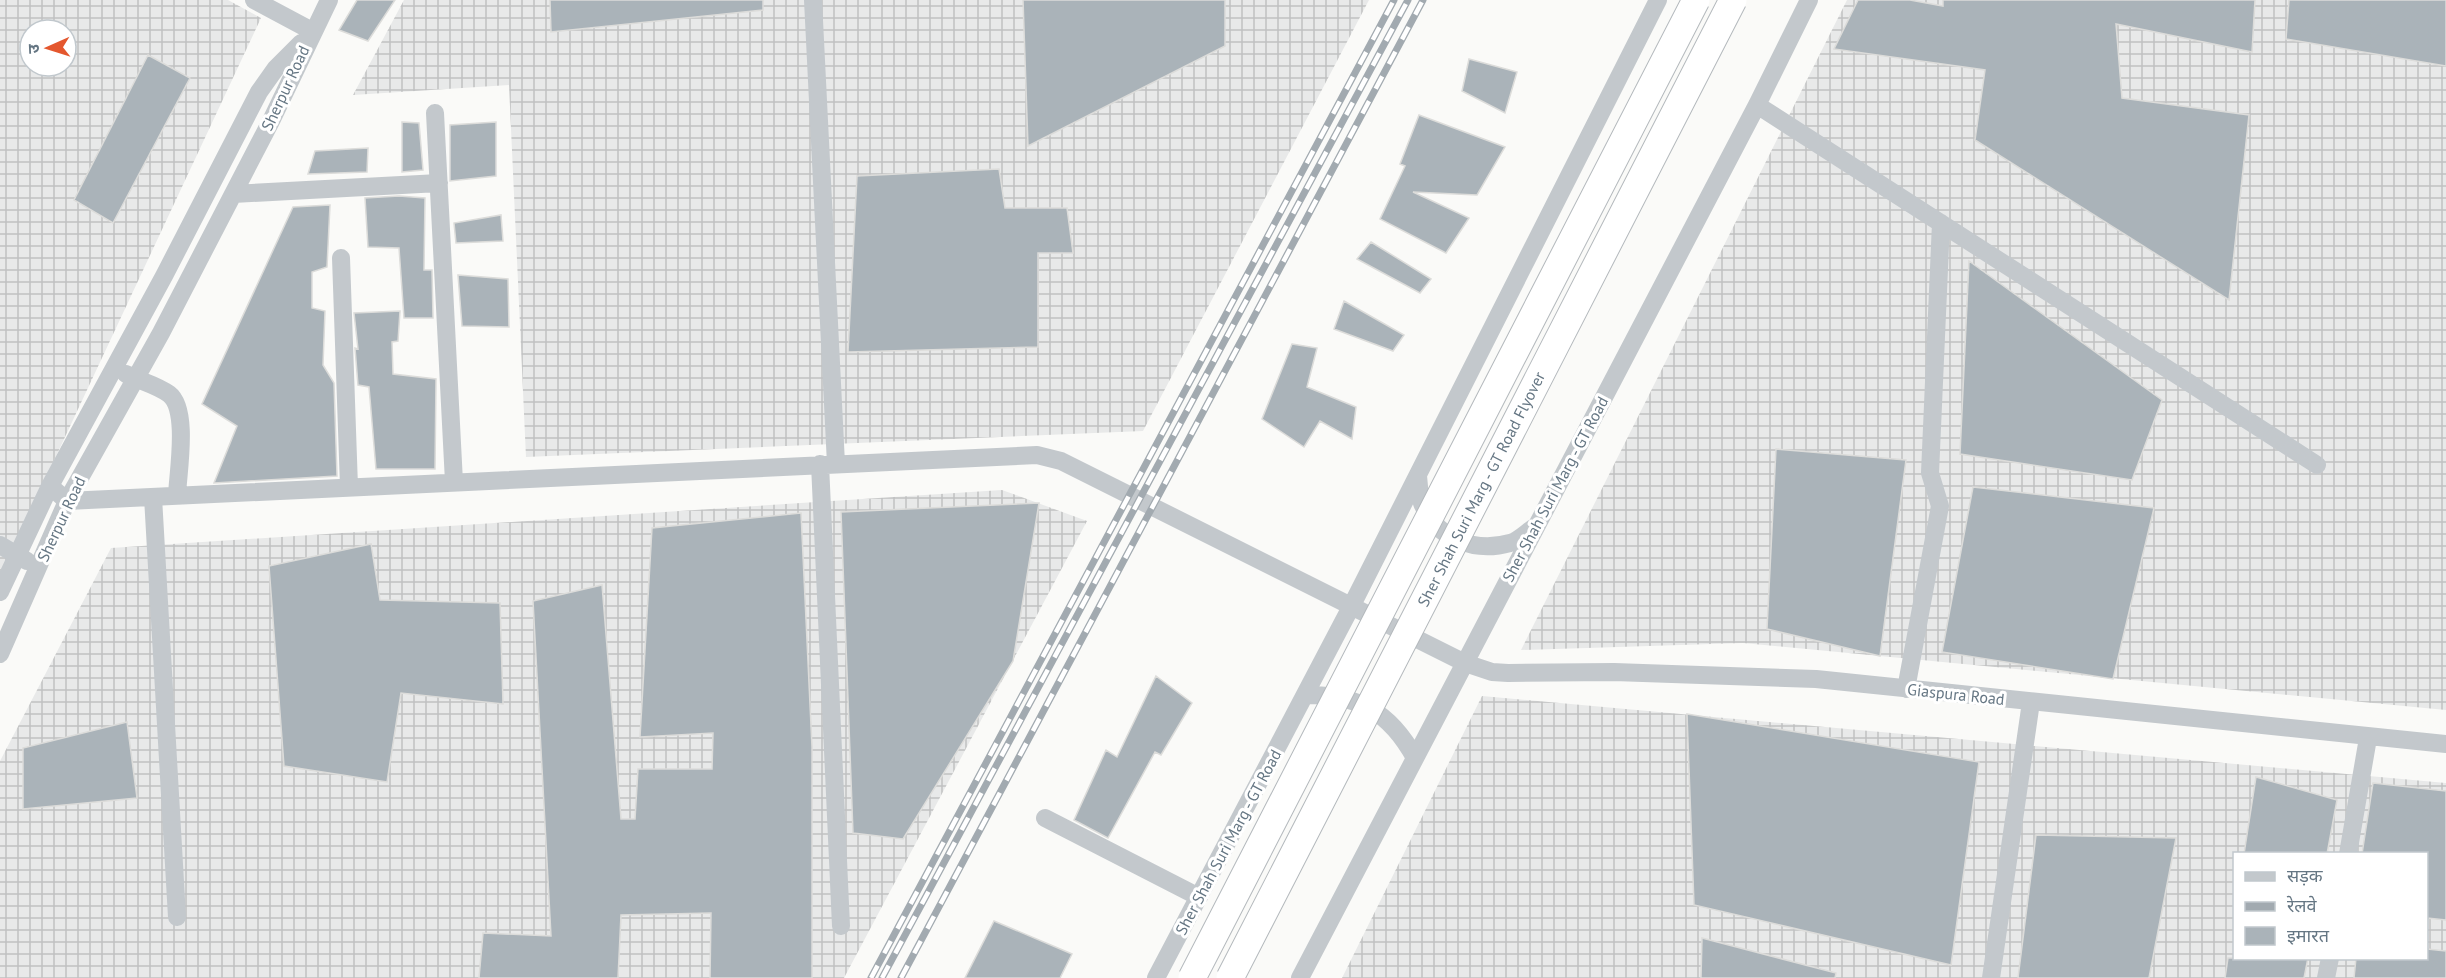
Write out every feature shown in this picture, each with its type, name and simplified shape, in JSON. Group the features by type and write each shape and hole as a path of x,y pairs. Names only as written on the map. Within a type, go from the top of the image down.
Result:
{"highway":[{"name":"Sher Shah Suri Marg - GT Road Flyover","path":"1192,978 1696,0"},
{"name":"Sher Shah Suri Marg - GT Road Flyover","path":"1230,978 1733,0"}],"street":[{"path":"254,0 312,31 328,0"},
{"path":"813,0 841,926"},
{"name":"Sher Shah Suri Marg - GT Road","path":"1156,978 1352,605 1658,0"},
{"name":"Sher Shah Suri Marg - GT Road","path":"1300,978 1757,105 1809,0"},
{"name":"Sherpur Road","path":"0,654 67,501 135,379 271,122 312,31"},
{"name":"Sherpur Road","path":"0,592 50,486 259,92 276,68 312,31"},
{"path":"1757,105 2317,465"},
{"path":"435,113 454,482"},
{"path":"233,194 439,183"},
{"path":"1906,689 1940,506 1930,473 1941,223"},
{"path":"341,258 350,487"},
{"path":"114,368 168,393 175,400 179,410 180,426 177,495"},
{"name":"Giaspura Road","path":"67,501 1025,454 1049,456 1466,663 1492,672 1614,672 1816,679 2368,738 2446,744"},
{"path":"1418,476 1422,503 1436,526 1459,542 1486,548 1513,543 1535,527"},
{"path":"50,486 67,501"},
{"path":"153,497 177,917"},
{"path":"0,545 38,568"},
{"path":"1305,695 1328,694 1350,699 1371,708 1397,730 1415,758"},
{"path":"1991,978 2031,702"},
{"path":"2348,852 2368,738"},
{"path":"1045,818 1199,897"},
{"path":"2326,978 2330,960"}],"shaded area":[{"path":"0,0 228,0 261,18 0,576"},
{"path":"404,0 1369,0 1143,431 526,457 509,85 353,95"},
{"path":"1847,0 2446,0 2446,710 1743,643 1521,650"},
{"path":"1002,490 1087,521 844,978 0,978 0,761 111,548"},
{"path":"1482,696 2446,783 2446,978 1342,978"}],"building":[{"path":"357,0 395,0 368,41 339,30"},
{"path":"550,0 763,0 763,10 551,32"},
{"path":"1023,0 1225,0 1225,46 1028,146"},
{"path":"1858,0 1910,0 1943,6 1943,0 2255,0 2252,52 2116,24 2122,98 2249,115 2229,300 1975,140 1985,70 1834,49"},
{"path":"2289,0 2446,0 2446,66 2286,39"},
{"path":"148,55 190,78 113,223 74,200"},
{"path":"1469,59 1517,72 1505,113 1462,91"},
{"path":"1419,115 1505,147 1477,195 1413,192 1469,218 1446,253 1380,219 1405,166 1400,164"},
{"path":"402,122 419,123 423,170 402,172"},
{"path":"496,122 496,176 450,181 450,125"},
{"path":"368,148 367,172 308,174 315,151"},
{"path":"999,169 1005,208 1067,208 1073,253 1038,253 1038,347 848,352 857,176"},
{"path":"399,196 425,198 424,270 432,270 433,318 404,318 399,248 368,247 365,198"},
{"path":"330,205 327,267 312,272 312,308 325,311 323,365 334,383 337,476 214,483 237,426 202,404 293,207"},
{"path":"501,215 503,241 456,243 454,223"},
{"path":"1371,242 1431,279 1420,293 1357,259"},
{"path":"1969,261 2162,400 2132,480 1960,454"},
{"path":"458,275 508,279 509,327 462,326"},
{"path":"1344,301 1404,335 1393,351 1334,329"},
{"path":"400,311 398,341 392,342 393,374 436,379 435,469 376,469 369,387 358,385 355,348 358,349 354,313"},
{"path":"1292,344 1317,348 1307,387 1356,407 1352,439 1320,421 1304,447 1262,419"},
{"path":"1776,449 1906,460 1880,656 1767,629"},
{"path":"1973,487 2154,508 2113,679 1942,652"},
{"path":"1039,503 1013,661 903,839 853,833 841,512"},
{"path":"801,513 812,747 812,978 710,978 711,913 621,915 618,978 479,978 483,933 551,936 533,601 602,585 621,819 635,819 638,769 712,769 713,733 640,737 652,528"},
{"path":"371,544 380,600 500,603 503,704 401,693 387,782 284,766 269,566"},
{"path":"1156,676 1192,703 1161,755 1155,752 1108,838 1074,820 1106,750 1117,757"},
{"path":"1687,714 1979,762 1951,965 1694,905"},
{"path":"127,722 137,798 23,809 23,748"},
{"path":"2256,777 2337,800 2327,852 2244,852"},
{"path":"2373,783 2446,791 2446,920 2428,918 2428,852 2362,852"},
{"path":"2036,835 2176,838 2149,978 2018,978"},
{"path":"994,921 1072,954 1060,978 965,978"},
{"path":"1702,938 1836,973 1835,978 1701,978"},
{"path":"2428,949 2446,951 2446,978 2354,978 2356,960 2428,960"},
{"path":"2228,958 2233,958 2233,960 2308,960 2304,978 2225,978"}],"railway":[{"path":"871,978 1394,0"},
{"path":"882,978 1408,0"},
{"path":"901,978 1423,0"}]}
